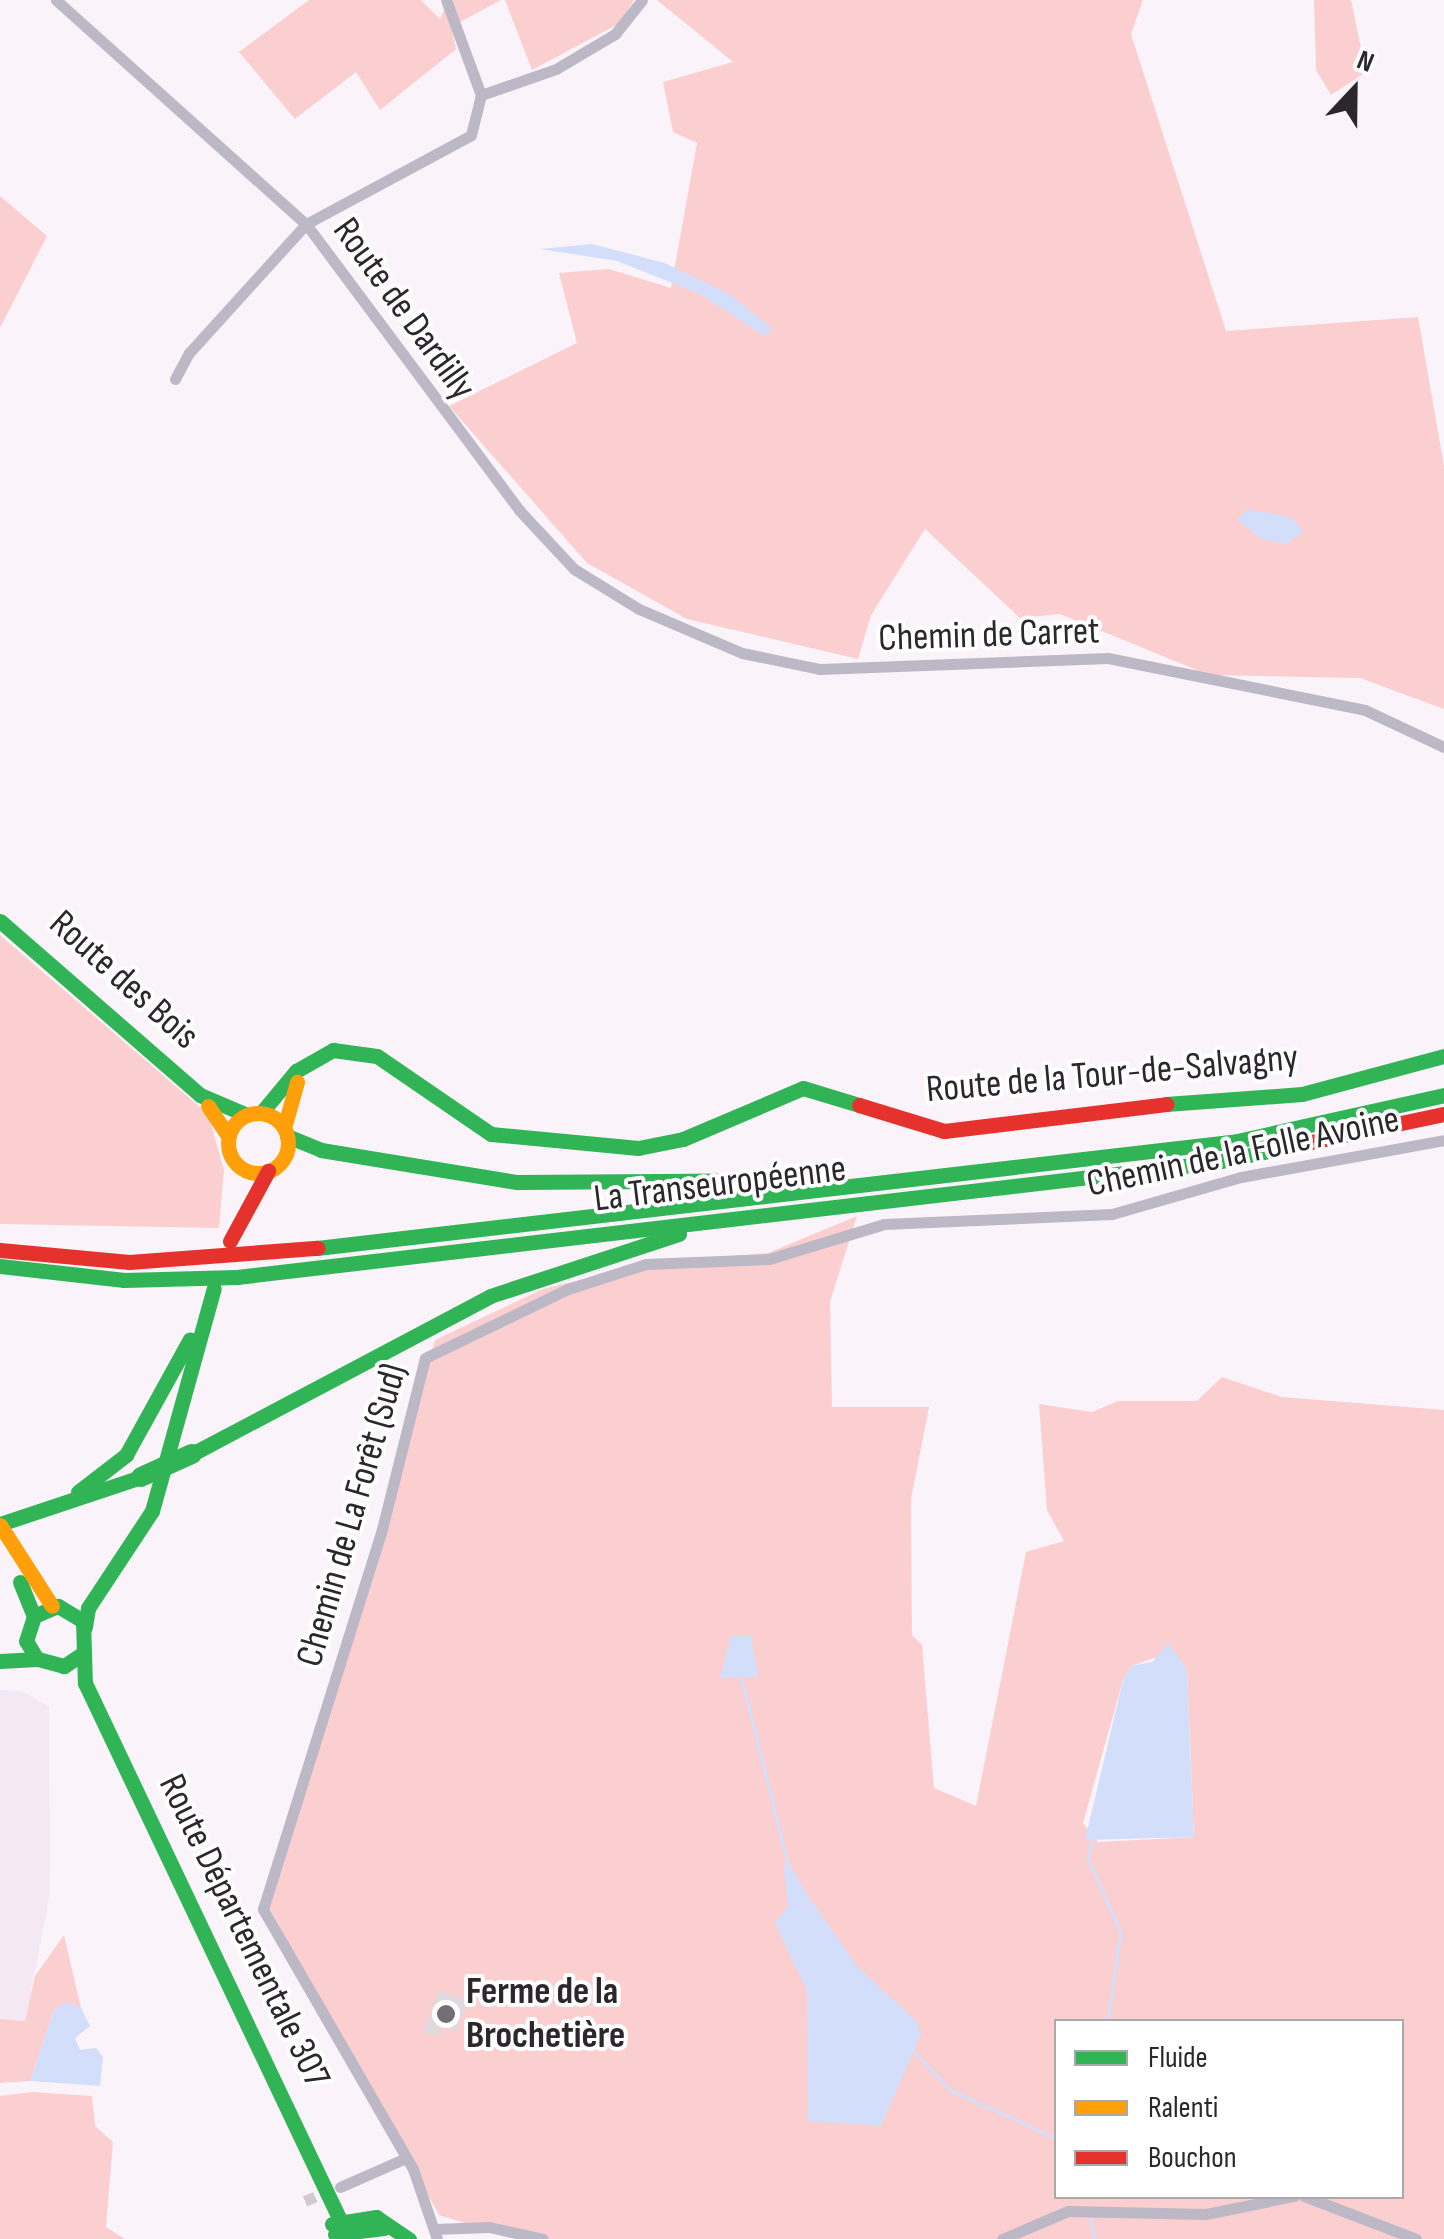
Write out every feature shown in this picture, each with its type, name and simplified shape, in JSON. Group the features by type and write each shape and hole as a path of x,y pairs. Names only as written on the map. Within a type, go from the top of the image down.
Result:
{"main road":[{"name":"Route des Bois","path":"0,920 200,1094 228,1137"},
{"name":"Route de la Tour-de-Salvagny","path":"346,1051 392,1064 491,1134 638,1148 683,1139 802,1088 944,1131 1050,1112 1302,1094 1444,1056"},
{"path":"346,1051 298,1080 286,1132 286,1154 268,1172 232,1234 234,1161 228,1137 309,1060 346,1051"},
{"name":"Route des Bois","path":"200,1094 254,1114"},
{"name":"La Transeuropéenne","path":"0,1250 194,1261 1237,1141 1444,1094"},
{"path":"254,1114 321,1150 516,1182 815,1179 842,1188"},
{"name":"La Transeuropéenne","path":"0,1266 124,1280 237,1277 772,1210 1250,1157 1444,1114"},
{"path":"234,1161 268,1172"},
{"path":"44,1616 0,1523 141,1477 192,1454 490,1296 633,1245 772,1210"},
{"name":"Route Départementale 307","path":"27,1513 87,1488 126,1455 211,1296 152,1510 88,1608 82,1654 92,1699 340,2231"},
{"path":"0,1550 44,1616 85,1627"},
{"path":"0,1652 44,1616 114,1573"},
{"name":"Route Départementale 307","path":"44,1616 46,1663 72,1683 340,2231"},
{"path":"0,1661 46,1663 82,1654"},
{"path":"340,2231 375,2225 406,2239"}],"street":[{"name":"Route de Dardilly","path":"56,0 306,224 463,441 553,549"},
{"path":"175,379 188,353 306,224 462,143 477,125 481,95 446,0"},
{"path":"481,95 556,68 614,34 642,0"},
{"name":"Chemin de Carret","path":"553,549 639,609 781,663 870,670 1108,658 1365,710 1444,747"},
{"name":"Chemin de la Folle Avoine","path":"993,1216 1112,1214 1242,1177 1444,1140"},
{"name":"Chemin de La Forêt (Sud)","path":"406,2158 263,1909 380,1533 426,1358 568,1289 646,1264 769,1258 884,1224 993,1216"},
{"path":"340,2187 406,2158 436,2234 489,2227 543,2239"},
{"path":"1002,2239 1068,2212 1206,2214 1279,2199"},
{"path":"1312,2199 1416,2239"}],"shaded area":[{"path":"309,0 421,0 440,19 449,0 501,0 451,27 456,49 380,110 356,72 295,119 239,52"},
{"path":"505,0 634,0 620,23 532,70"},
{"path":"657,0 1143,0 1131,34 1226,331 1418,317 1444,466 1444,709 1360,678 1209,675 1060,614 1020,618 925,529 871,615 858,659 687,619 587,563 449,406 577,343 559,273 609,269 671,288 697,143 673,132 663,82 733,62"},
{"path":"1314,0 1351,0 1366,72 1331,95 1316,70"},
{"path":"0,196 47,236 0,328"},
{"path":"0,935 208,1114 224,1170 219,1228 0,1224"},
{"path":"857,1216 830,1302 832,1407 929,1407 911,1499 912,1635 922,1645 934,1788 976,1806 1026,1552 1064,1541 1047,1510 1039,1404 1092,1412 1118,1401 1197,1401 1222,1377 1282,1397 1444,1410 1444,2239 516,2239 439,2215 269,1907 435,1340 543,1289 644,1264 768,1253","holes":["1160,1656 1187,1669 1194,1837 1098,1842 1083,1823 1123,1680 1131,1666"]},
{"path":"0,1690 21,1691 49,1706 50,1894 25,2022 0,2019"},
{"path":"64,1935 81,2008 54,2010 30,2081 0,2083 0,2019 25,2021 35,1976"},
{"path":"32,2092 92,2096 95,2126 113,2142 106,2227 125,2239 0,2239 0,2096"}],"water":[{"path":"592,244 665,263 731,295 773,329 764,336 700,294 617,261 540,249"},
{"path":"1247,509 1290,517 1304,531 1286,544 1262,539 1237,520"},
{"path":"731,1636 751,1636 758,1677 720,1678"},
{"path":"1168,1643 1187,1669 1194,1837 1085,1840 1123,1680 1131,1666 1152,1662"},
{"path":"783,1861 858,1967 917,2022 921,2034 881,2126 808,2121 807,1991 775,1923 788,1906"},
{"path":"67,2002 81,2008 90,2026 75,2038 80,2050 96,2048 103,2057 100,2086 30,2081 54,2010"}],"building":[{"name":"Ferme de la Brochetière","path":"439,1990 468,2001 456,2032 441,2027 437,2037 423,2032"}],"waterway":[{"path":"741,1675 788,1863 822,1923"},
{"path":"1092,1841 1088,1858 1121,1932 1108,2019"},
{"path":"914,2051 952,2091 1054,2137"},
{"path":"1090,2216 1095,2239"}],"tunnel":[{"path":"305,2201 329,2191"}],"traffic: fast":[{"path":"0,921 200,1095 247,1115"},
{"path":"261,1113 296,1071 333,1050 377,1056 491,1134 638,1148 683,1139 803,1088 859,1105"},
{"path":"1166,1104 1302,1094 1444,1056"},
{"path":"317,1248 1237,1141 1444,1095"},
{"path":"287,1136 321,1150 517,1182 800,1180"},
{"path":"0,1266 124,1280 237,1277 1217,1162 1311,1142"},
{"path":"192,1454 490,1296 679,1234"},
{"path":"85,1627 88,1608 152,1511 214,1288"},
{"path":"78,1492 126,1455 190,1339"},
{"path":"141,1477 192,1454"},
{"path":"0,1524 141,1477"},
{"path":"20,1582 34,1616"},
{"path":"82,1654 64,1666 37,1659 26,1641 34,1616 58,1606 83,1621 85,1683 349,2239"},
{"path":"0,1661 37,1659"},
{"path":"332,2224 376,2217 409,2239"},
{"path":"335,2234 384,2228"}],"traffic: slow":[{"path":"284,1128 297,1082"},
{"path":"208,1106 229,1137"},
{"path":"258,1113 279,1122 288,1143 279,1164 258,1173 237,1164 228,1143 237,1122 258,1113"},
{"path":"0,1525 52,1606"}],"traffic: jam":[{"path":"859,1105 944,1131 1166,1104"},
{"path":"1311,1142 1444,1114"},
{"path":"230,1241 268,1171"},
{"path":"0,1250 129,1262 317,1248"}],"place":[{"name":"Ferme de la Brochetière","path":"446,2014"}]}
